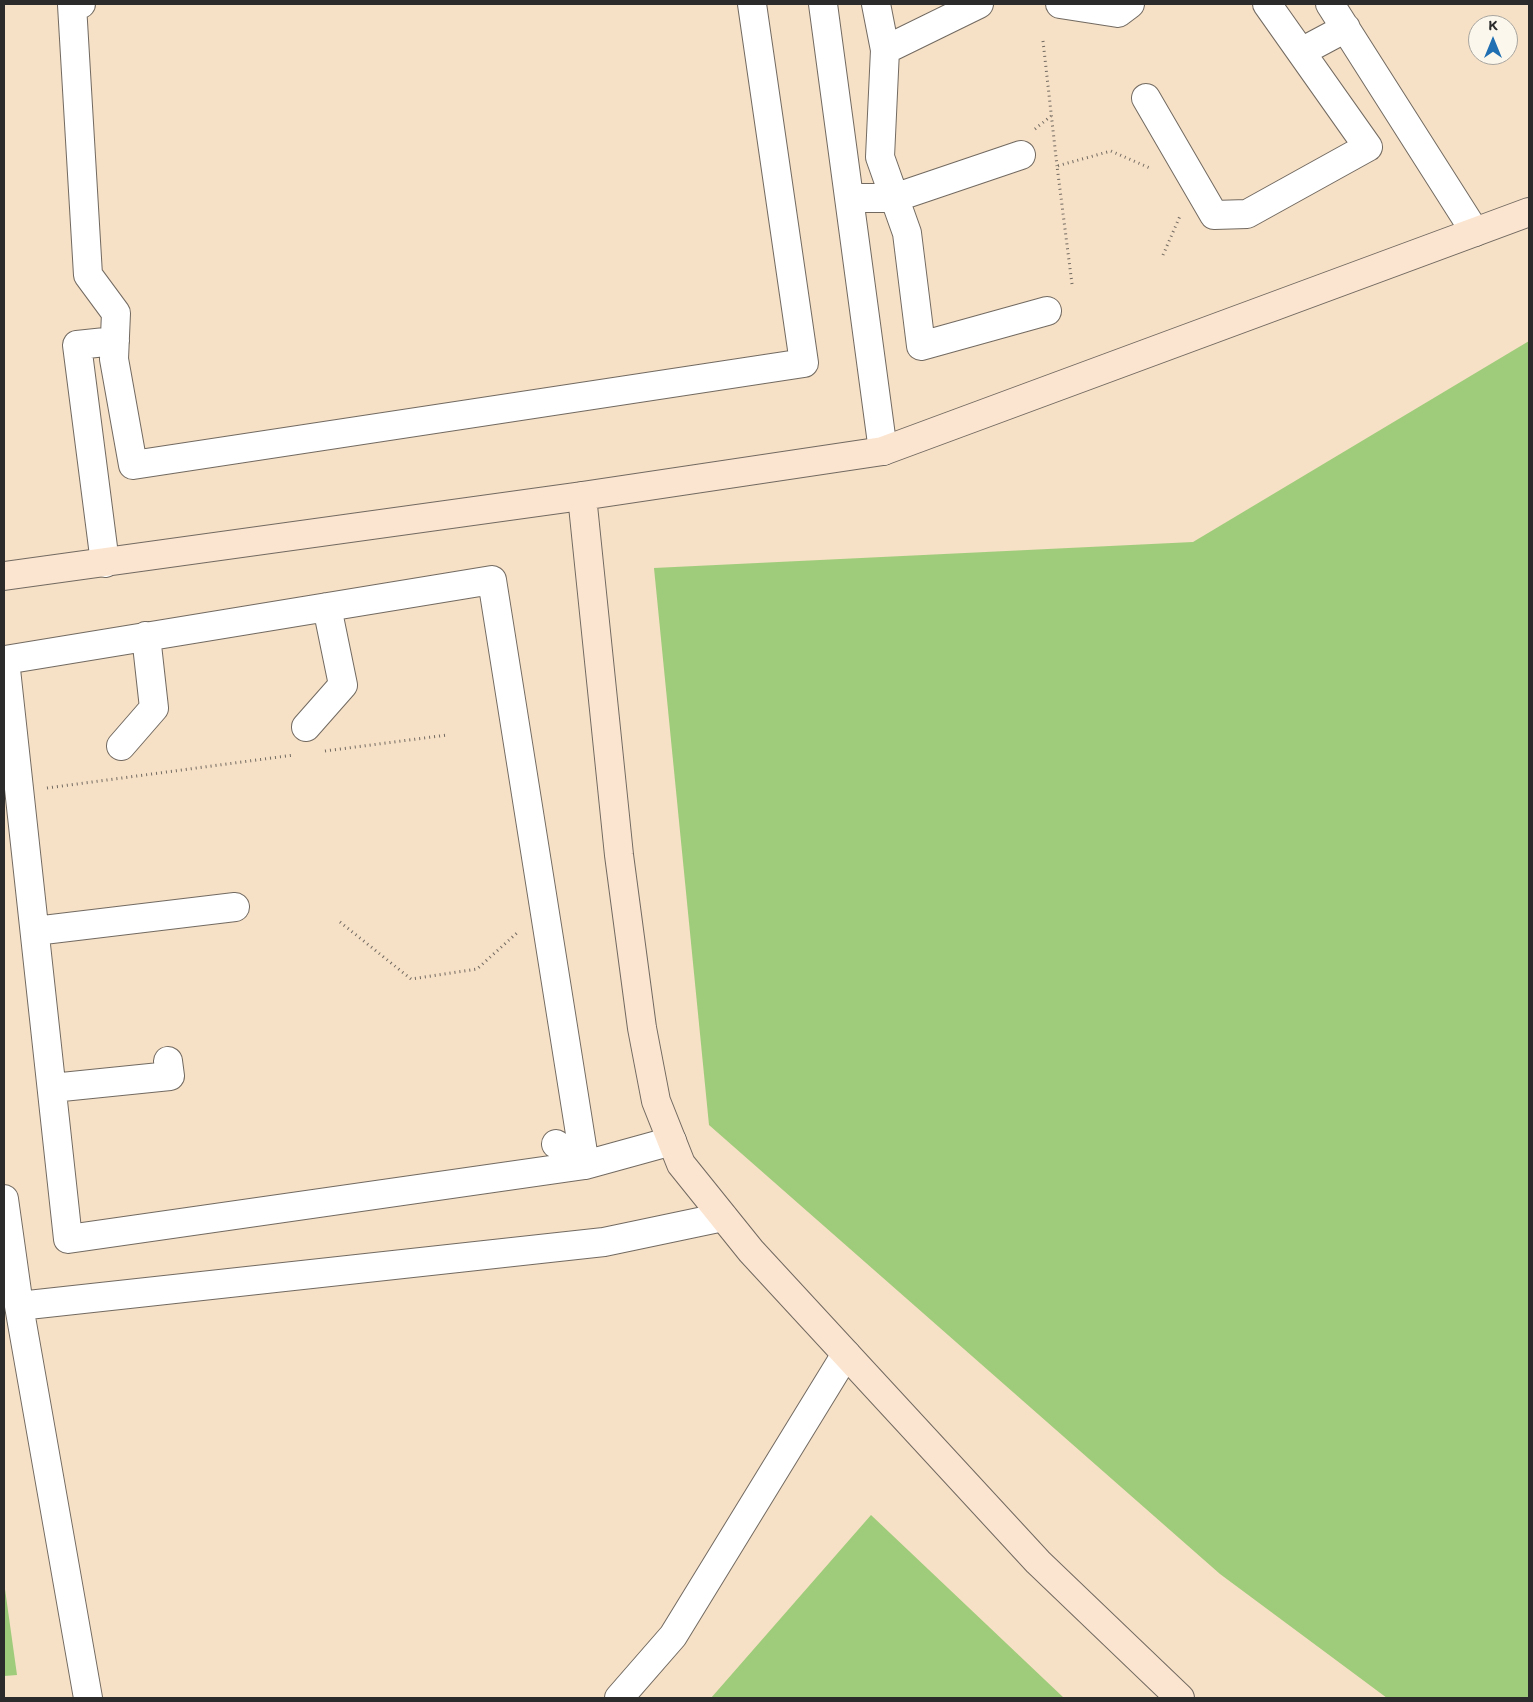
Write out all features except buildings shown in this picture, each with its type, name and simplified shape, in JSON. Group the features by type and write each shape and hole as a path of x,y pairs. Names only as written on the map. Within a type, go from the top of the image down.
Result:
{"street":[{"path":"81,4 72,5 88,275 116,313 114,359 133,465 804,362 752,4"},
{"path":"823,4 882,451"},
{"path":"876,4 885,50 880,157 907,233 921,346 1047,311"},
{"path":"885,50 979,4"},
{"path":"1060,4 1118,13 1130,4"},
{"path":"1146,98 1214,215 1247,214 1368,147 1267,4"},
{"path":"1330,4 1476,232"},
{"path":"1301,52 1346,28"},
{"path":"849,198 894,198 1021,155"},
{"path":"4,576 582,496 882,451 1529,212"},
{"path":"105,563 77,345 115,341"},
{"path":"582,496 619,855 642,1028 656,1101 681,1164 751,1251 1038,1562 1180,1698"},
{"path":"585,1164 492,580 5,660 68,1239 194,1212 377,1187 585,1164 672,1141"},
{"path":"306,727 343,685 327,607"},
{"path":"121,746 154,708 146,636"},
{"path":"489,694 513,716"},
{"path":"35,931 236,907"},
{"path":"52,1088 170,1076 168,1061"},
{"path":"556,1144 585,1164"},
{"path":"4,1199 19,1306 88,1698"},
{"path":"19,1306 604,1242 724,1217"},
{"path":"619,1698 673,1636 846,1354"}],"path":[{"path":"1043,41 1072,284"},
{"path":"1057,166 1111,151 1159,171"},
{"path":"1163,255 1183,210"},
{"path":"321,752 447,735"},
{"path":"19,792 302,754"},
{"path":"340,922 411,979 477,969 544,909"}],"green space":[{"path":"1529,341 1529,1698 1387,1698 1220,1574 709,1125 654,568 1193,542"},
{"path":"871,1515 1064,1698 711,1698"},
{"path":"4,1582 17,1675 4,1676"}]}
